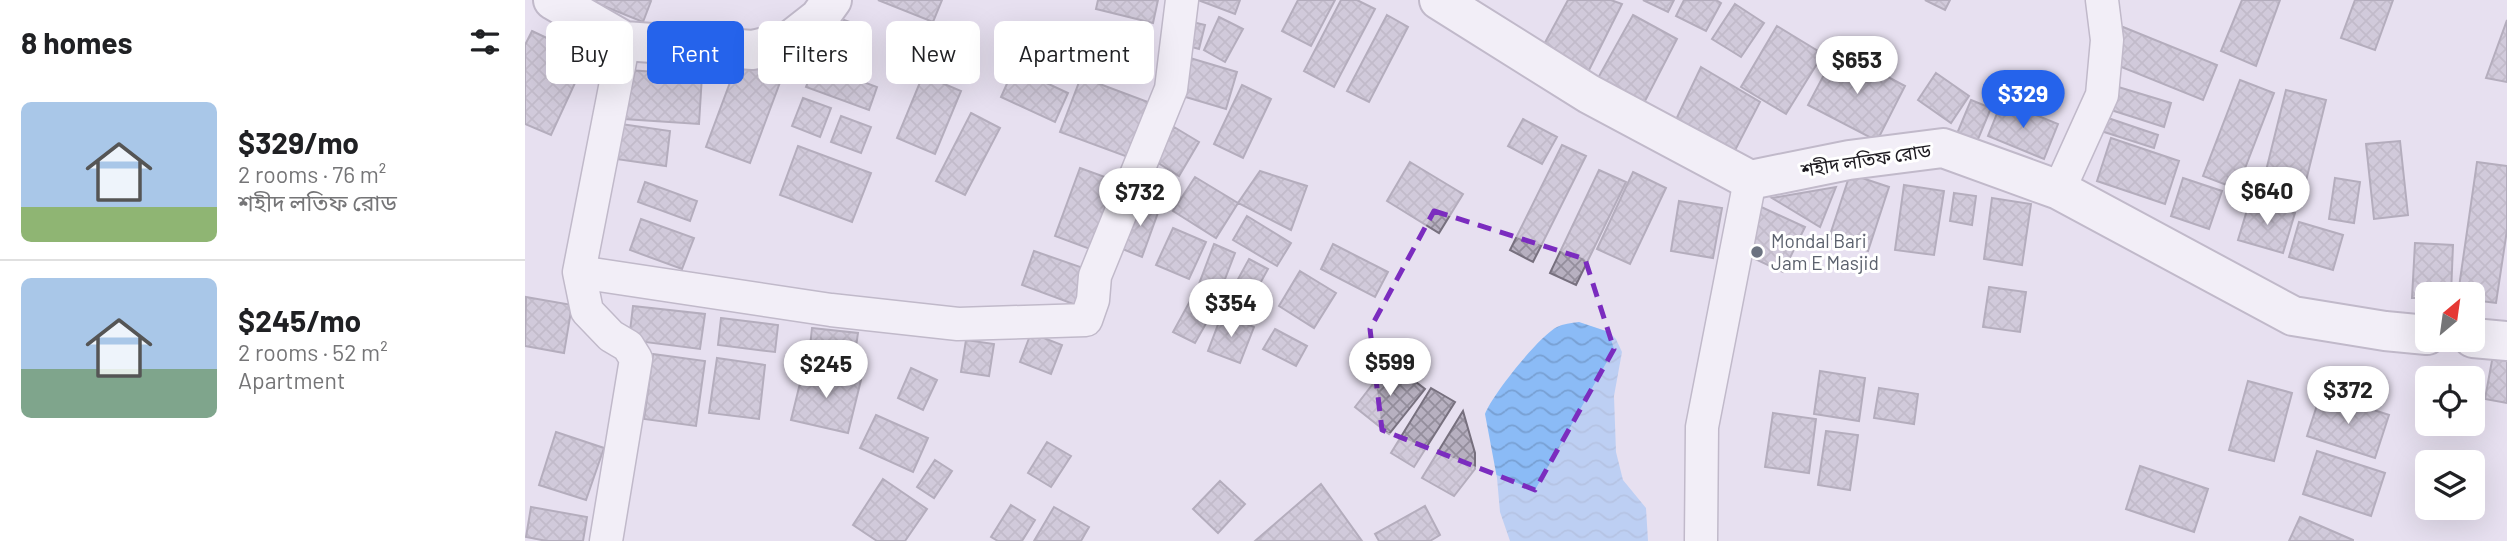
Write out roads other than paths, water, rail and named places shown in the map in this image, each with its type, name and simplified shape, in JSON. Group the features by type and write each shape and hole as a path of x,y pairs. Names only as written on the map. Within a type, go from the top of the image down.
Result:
{"street":[{"path":"553,0 589,21"},
{"path":"633,42 753,50 790,40 819,18 831,0"},
{"path":"579,272 831,310 958,324 1086,320 1093,300 1095,276 1171,89 1182,0"},
{"path":"1439,0 1589,94 1750,180 1702,428 1701,541"},
{"path":"2059,190 2102,95 2107,40 2102,0"},
{"path":"606,541 636,359 628,346 611,337 587,312 579,272 616,84"},
{"name":"শহীদ লতিফ রোড","path":"1750,180 1849,160 1943,148 2059,190 2293,316 2415,334"}],"water":[{"path":"1579,322 1609,332 1622,352 1614,396 1616,452 1623,480 1646,508 1648,541 1510,541 1500,512 1497,478 1485,414 1506,380 1539,342 1557,327"}],"place":[{"name":"Mondal Bari Jam E Masjid","path":"1757,252"}]}
